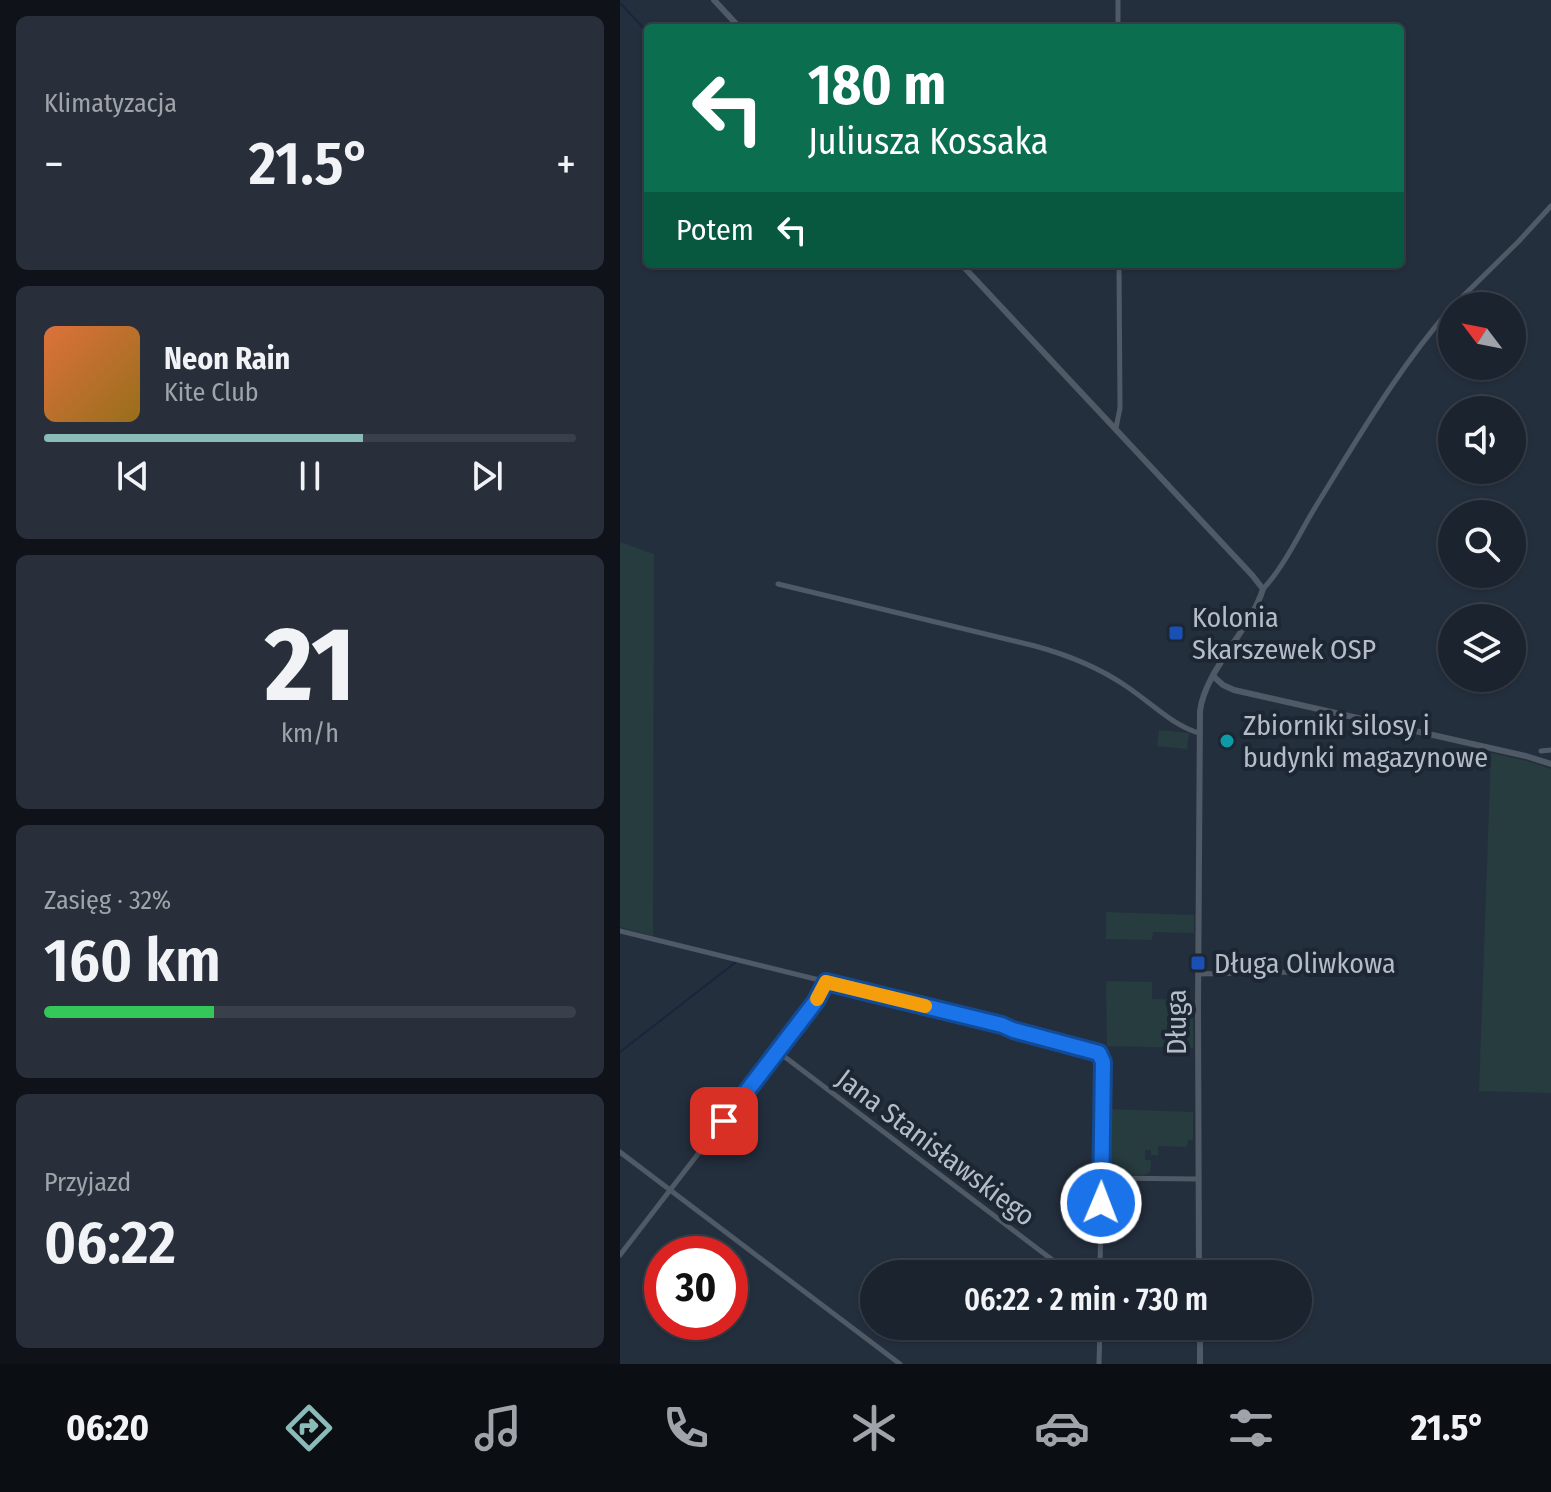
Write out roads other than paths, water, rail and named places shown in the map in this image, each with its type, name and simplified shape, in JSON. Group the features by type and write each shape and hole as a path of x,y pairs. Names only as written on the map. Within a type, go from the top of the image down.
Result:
{"street":[{"path":"714,0 736,24"},
{"path":"1118,0 1118,24"},
{"path":"1467,292 1551,206"},
{"path":"1541,218 1551,216"},
{"path":"965,268 1263,589 1399,375 1438,324"},
{"path":"1116,428 1120,408 1119,268"},
{"path":"778,584 1071,657 1124,684 1153,707 1199,733"},
{"name":"Długa","path":"1199,1260 1199,733 1202,696 1254,610 1263,589"},
{"path":"1213,676 1234,690 1551,764"},
{"path":"1541,751 1551,750"},
{"path":"620,931 1002,1025 1101,1054 1100,1260"},
{"path":"1198,974 1395,970"},
{"path":"620,1255 816,1001 826,982"},
{"name":"Jana Stanisławskiego","path":"777,1051 1053,1260"},
{"path":"620,1152 900,1364"},
{"path":"1102,1178 1199,1179"},
{"path":"1099,1364 1100,1340"},
{"path":"1200,1340 1200,1364"}],"waterway":[{"path":"620,3 644,29"},
{"path":"620,1052 736,962"}],"place":[{"name":"Kolonia Skarszewek OSP","path":"1176,633"},
{"name":"Zbiorniki silosy i budynki magazynowe","path":"1227,741"},
{"name":"Długa Oliwkowa","path":"1198,963"}]}
